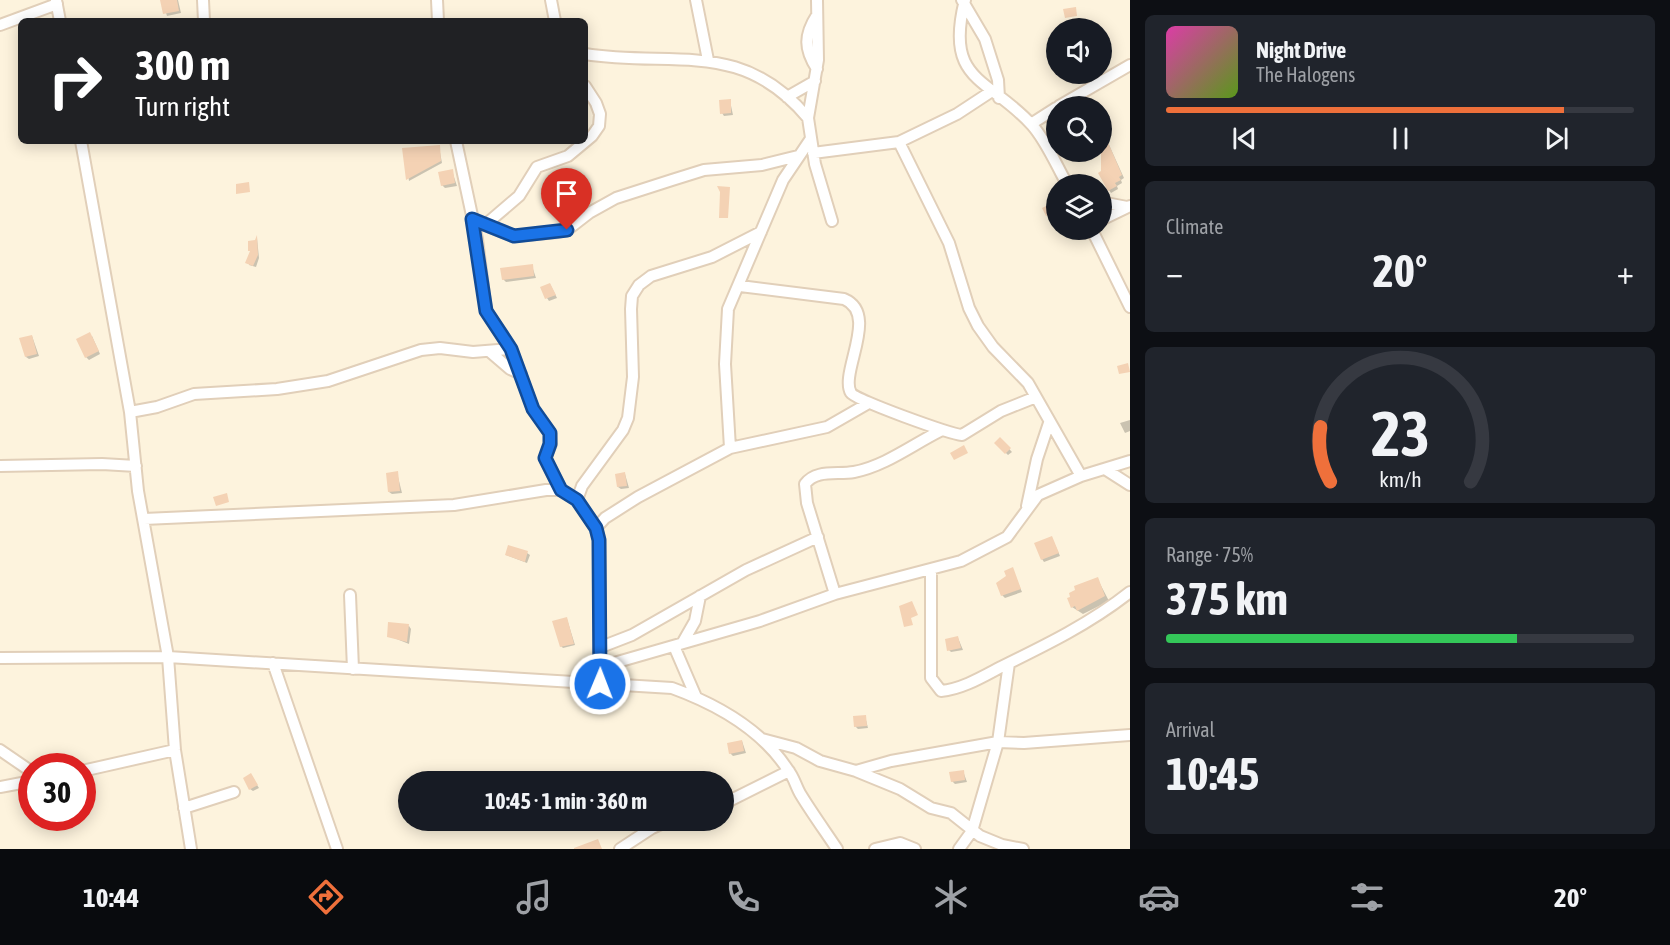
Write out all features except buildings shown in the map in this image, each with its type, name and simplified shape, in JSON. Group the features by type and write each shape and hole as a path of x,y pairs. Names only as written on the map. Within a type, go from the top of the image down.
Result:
{"street":[{"path":"203,0 204,18"},
{"path":"437,0 438,18"},
{"path":"551,0 554,18"},
{"path":"696,0 708,60"},
{"path":"817,0 817,69 807,118 810,141 832,220"},
{"path":"964,1 985,39 998,80 996,95"},
{"path":"964,1 960,36 963,62 974,78 1031,124 1042,138 1062,174"},
{"path":"0,25 57,2 60,18"},
{"path":"588,54 639,60 708,60 749,71 787,97 807,118"},
{"path":"1076,96 1130,65"},
{"path":"787,97 815,81"},
{"path":"588,92 600,114 599,126 588,139"},
{"path":"813,153 899,142 996,95"},
{"path":"1031,124 1046,114"},
{"path":"730,448 726,412 725,320 783,180 810,141"},
{"path":"899,142 949,243 969,308 978,326 993,347 1019,370 1081,476"},
{"path":"84,144 130,412 144,519 168,657 175,750 191,849"},
{"path":"457,144 472,219 486,311 511,349 533,409 550,433 550,444 545,458 561,490 577,500 596,528 600,553 600,684"},
{"path":"485,225 519,196 537,166 568,156 582,144"},
{"path":"472,219 507,235 522,237 567,230 589,213 616,198 672,180 704,170 762,165 798,156"},
{"path":"1112,204 1129,207"},
{"path":"1112,215 1129,207"},
{"path":"577,500 582,486 616,440 628,418 633,377 630,309 632,296 639,285 651,276 712,257 761,232"},
{"path":"1097,240 1130,307"},
{"path":"740,286 844,299 851,302 856,308 858,333 849,388 855,398 867,404 883,407 940,431 967,434 1001,411 1036,397"},
{"path":"130,412 157,407 194,394 277,389 328,381 421,350 511,349"},
{"path":"489,351 510,369 521,374"},
{"path":"596,528 605,518 638,497 730,448 827,427 867,404"},
{"path":"1027,507 1037,459 1049,423"},
{"path":"835,594 804,494 808,479 823,473 868,469 940,431"},
{"path":"600,667 760,621 835,594 961,561 1007,537 1038,495 1081,476 1130,461"},
{"path":"0,466 84,464 136,466"},
{"path":"1105,469 1130,485"},
{"path":"144,519 454,505 546,490 561,490"},
{"path":"601,647 632,635 746,570 818,537"},
{"path":"931,570 931,678 940,691 951,690 1009,663 1098,615 1130,592"},
{"path":"350,595 353,669"},
{"path":"678,644 695,621 700,596"},
{"path":"678,644 696,697"},
{"path":"0,658 168,657 672,688 696,697 733,717 759,738 789,771 837,849"},
{"path":"273,663 337,849"},
{"path":"959,849 972,831 998,742 1009,663"},
{"path":"856,771 891,761 998,742 1024,743 1130,735"},
{"path":"759,738 804,751 820,761 856,771 900,789 931,808 951,813 972,831 1002,845 1023,849"},
{"path":"0,750 18,762"},
{"path":"96,768 175,750"},
{"path":"734,798 789,771"},
{"path":"0,787 18,784"},
{"path":"184,808 234,792"},
{"path":"621,849 648,831"},
{"path":"875,849 900,843 915,849"}],"route":[{"path":"567,230 522,237 507,235 472,219 477,239 483,296 489,320 507,341 533,409 552,437 545,458 548,465 561,490 577,500 596,528 600,553 600,684"}]}
